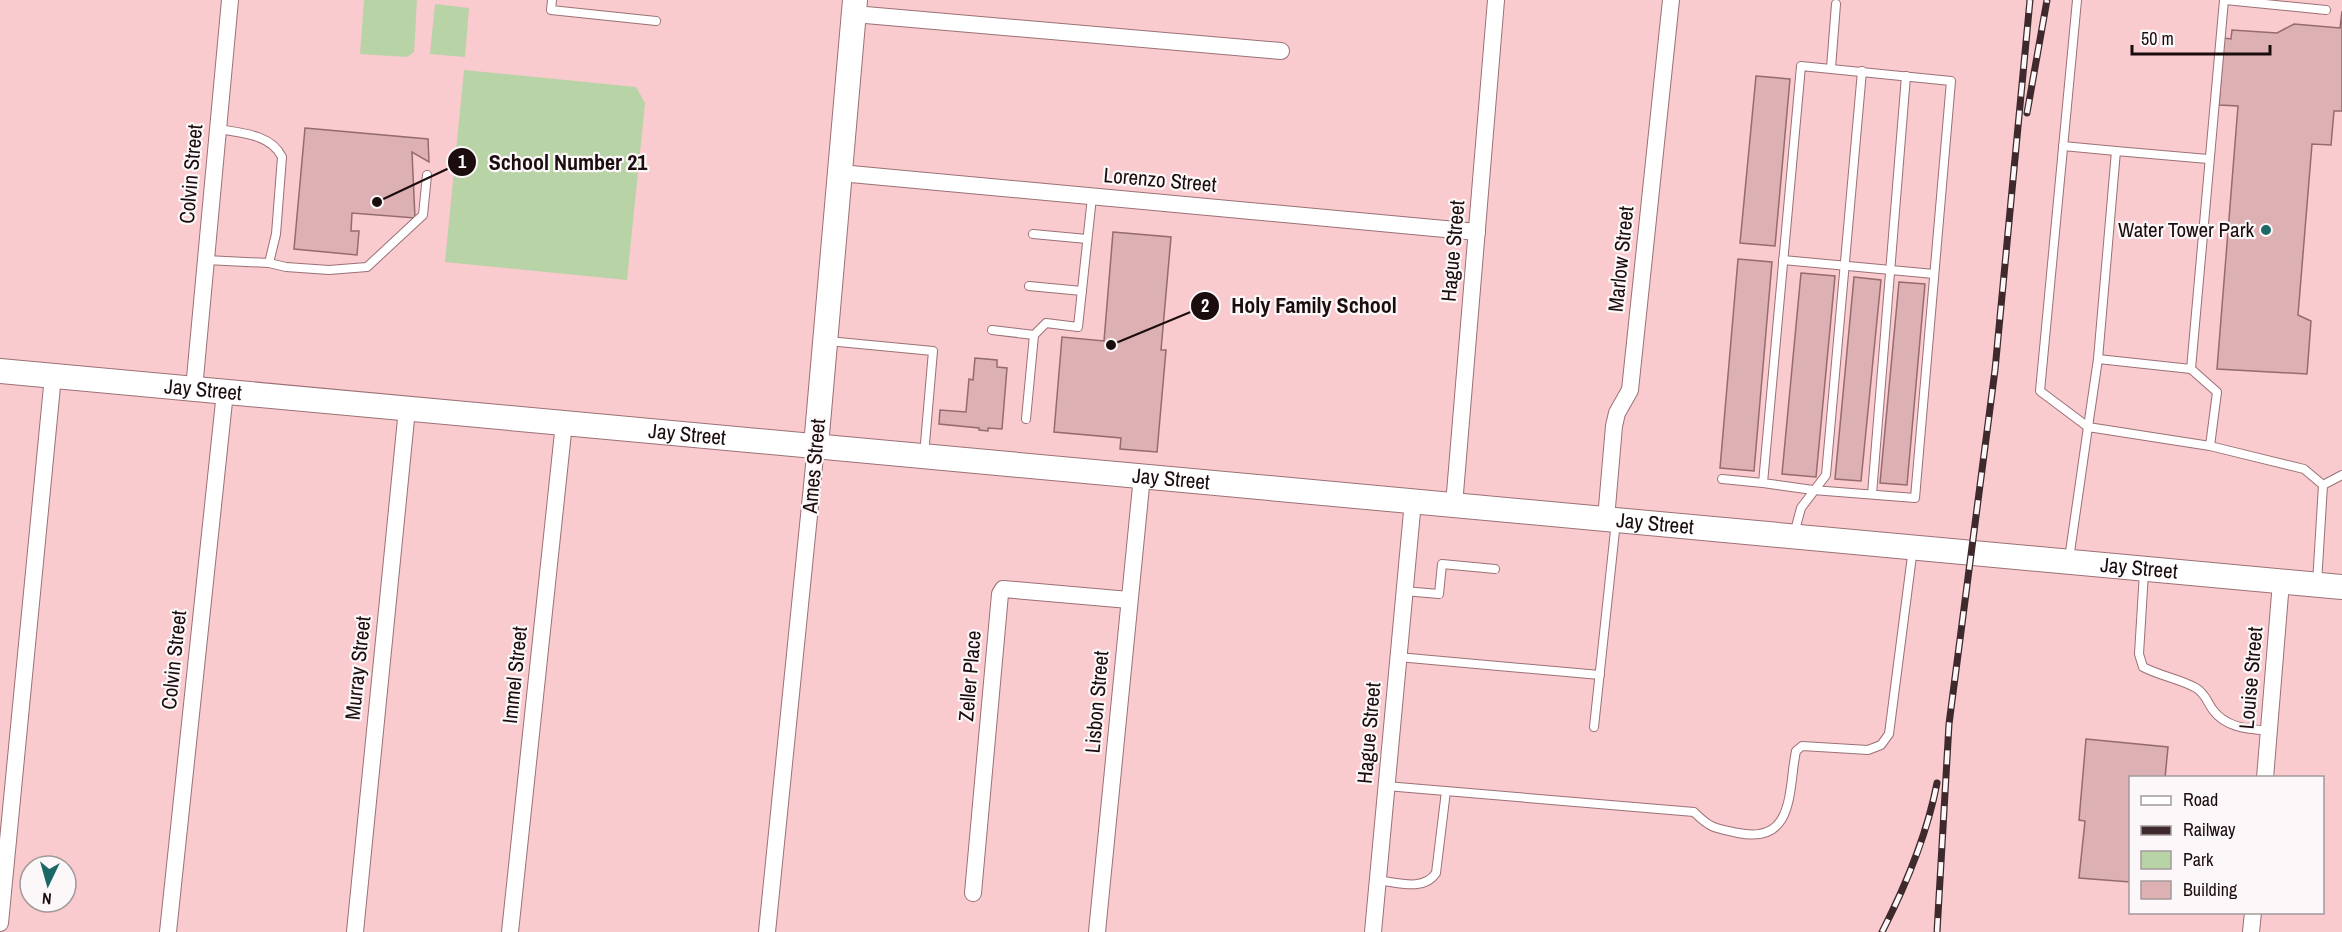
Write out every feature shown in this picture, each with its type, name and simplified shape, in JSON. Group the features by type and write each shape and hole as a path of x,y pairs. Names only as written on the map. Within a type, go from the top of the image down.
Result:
{"street":[{"name":"Colvin Street","path":"194,389 230,0"},
{"name":"Hague Street","path":"1454,505 1496,0"},
{"name":"Marlow Street","path":"1611,520 1614,426 1617,413 1630,390 1671,0"},
{"path":"854,7 1281,51"},
{"name":"Ames Street","path":"767,932 816,446 854,7"},
{"name":"Lorenzo Street","path":"840,173 1477,232"},
{"name":"Jay Street","path":"0,371 2342,588"},
{"path":"0,923 53,376"},
{"name":"Colvin Street","path":"168,932 225,392"},
{"name":"Murray Street","path":"355,932 407,409"},
{"name":"Immel Street","path":"510,932 564,423"},
{"name":"Lisbon Street","path":"1097,932 1142,476"},
{"name":"Hague Street","path":"1373,932 1413,501"},
{"name":"Louise Street","path":"2265,776 2282,582"},
{"name":"Zeller Place","path":"973,893 1000,594 1003,589 1129,600"},
{"path":"2251,932 2253,914"}],"lane":[{"path":"552,0 551,10 656,21"},
{"path":"2077,0 2040,391 2088,427 2210,446 2304,469 2323,485"},
{"path":"2191,369 2224,0 2326,10"},
{"path":"1831,68 1836,4"},
{"path":"1722,479 1813,490 1915,498 1951,81 1801,66 1763,483"},
{"path":"1793,538 1801,508 1826,475 1862,71"},
{"path":"1872,495 1906,76"},
{"path":"218,129 257,136 278,149 282,157 276,234 268,263"},
{"path":"2063,146 2208,159"},
{"path":"2068,562 2098,359 2116,151"},
{"path":"206,260 268,263 286,267 329,270 367,267 423,215 427,175"},
{"path":"1026,419 1034,335 1046,323 1078,327 1092,197"},
{"path":"1033,234 1087,239"},
{"path":"1783,260 1934,274"},
{"path":"1029,286 1082,291"},
{"path":"992,330 1034,335"},
{"path":"825,340 933,351 924,456"},
{"path":"2098,359 2191,369 2217,392 2210,446"},
{"path":"2323,485 2342,475"},
{"path":"2317,585 2323,485"},
{"path":"1594,727 1611,520"},
{"path":"1386,786 1694,812 1709,827 1743,834 1767,833 1784,817 1789,801 1796,751 1802,746 1868,750 1881,745 1890,734 1913,548"},
{"path":"1404,591 1439,594 1442,564 1495,569"},
{"path":"2144,569 2139,654 2143,667 2196,688 2207,698 2213,710 2224,722 2269,731"},
{"path":"1398,657 1600,675"},
{"path":"1377,880 1418,885 1434,877 1446,791"}],"green space":[{"path":"364,0 417,0 414,52 407,57 360,54"},
{"path":"435,4 469,8 465,57 430,54"},
{"path":"464,70 636,87 645,103 627,280 445,262"}],"building":[{"name":"Water Tower Park","path":"2342,11 2342,111 2334,111 2331,145 2312,144 2298,315 2311,321 2307,374 2217,369 2238,106 2219,105 2224,38 2231,39 2232,30 2277,33 2294,24 2340,28"},
{"path":"1756,76 1790,79 1775,246 1740,243"},
{"path":"305,128 428,139 429,162 412,152 415,218 352,213 351,231 359,231 357,255 294,249"},
{"path":"1113,232 1171,237 1161,350 1166,350 1157,452 1120,449 1121,438 1054,432 1062,337 1104,341"},
{"path":"1738,259 1772,262 1754,471 1720,468"},
{"path":"1801,273 1835,276 1816,477 1782,474"},
{"path":"1854,277 1881,280 1861,481 1835,479"},
{"path":"1899,282 1925,284 1907,485 1880,483"},
{"path":"975,358 997,360 997,367 1007,368 1002,429 988,428 988,431 939,424 940,410 966,412 969,379 973,380"},
{"path":"2086,739 2168,747 2165,776 2129,776 2129,882 2079,878 2085,821 2079,820"}],"railway":[{"path":"1937,932 1949,724 1995,370 2030,0"},
{"path":"2027,113 2047,0"},
{"path":"1882,932 1915,859 1928,822 1937,783"}],"place":[{"name":"School Number 21","path":"377,202"},
{"name":"Water Tower Park","path":"2266,230"},
{"name":"Holy Family School","path":"1111,345"}]}
